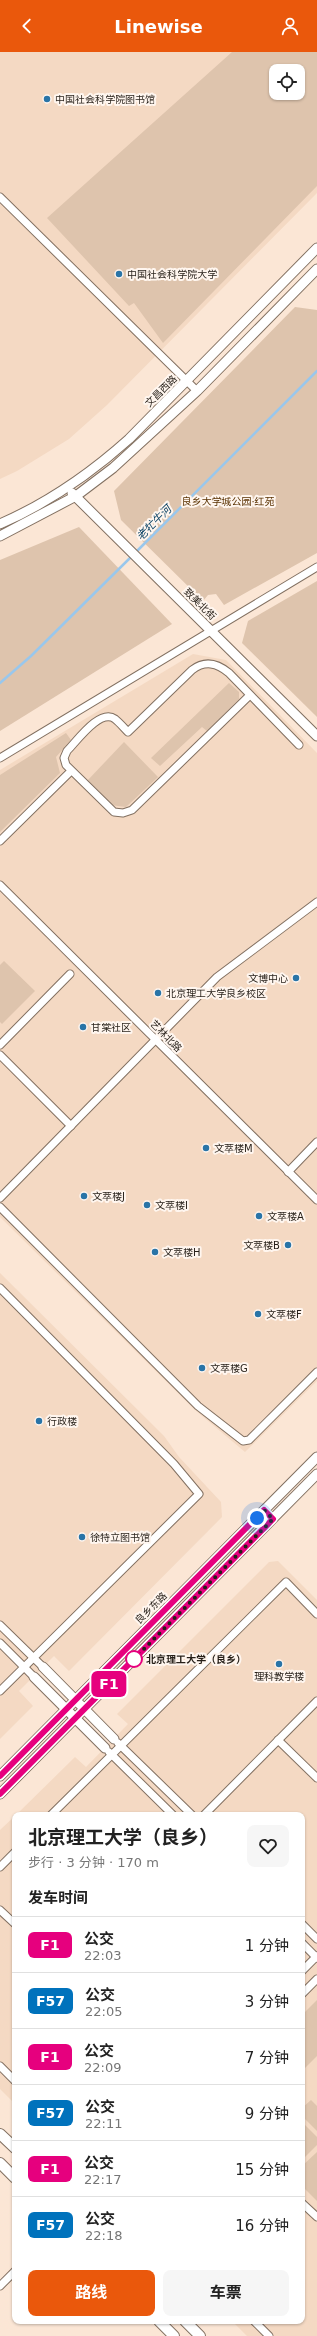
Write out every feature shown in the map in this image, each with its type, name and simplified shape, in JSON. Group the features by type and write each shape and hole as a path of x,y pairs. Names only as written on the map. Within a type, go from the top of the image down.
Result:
{"main road":[{"name":"文昌西路","path":"0,524 67,488 98,466 129,439 317,248"},
{"path":"0,536 76,496 131,453 197,391 317,270 308,256"},
{"name":"致美北街","path":"67,488 317,736"},
{"name":"良乡东路","path":"0,1776 317,1457"},
{"path":"0,1794 317,1474"},
{"path":"264,1510 273,1519"},
{"path":"43,1667 117,1742"},
{"path":"34,1676 108,1751"},
{"path":"0,2134 12,2145"},
{"path":"0,2163 12,2175"},
{"path":"162,2324 174,2336"},
{"path":"188,2324 200,2336"}],"street":[{"path":"0,197 197,391"},
{"path":"0,758 317,567"},
{"path":"250,695 132,810 123,813 114,812 71,771 64,758 66,751 99,718 107,716 114,718 128,732 198,665 216,664 229,673 299,744"},
{"path":"0,841 71,771"},
{"name":"艺林北路","path":"0,885 317,1200"},
{"path":"0,1198 216,977 317,902"},
{"path":"0,1045 70,974"},
{"path":"0,1055 71,1126"},
{"path":"288,1172 317,1142"},
{"path":"0,1207 198,1406 243,1441 249,1440 317,1372"},
{"path":"0,1288 174,1464 199,1494 0,1691"},
{"path":"54,1812 117,1742 286,1582 317,1614"},
{"path":"0,1625 43,1667"},
{"path":"0,1643 34,1676"},
{"path":"207,1812 317,1701"},
{"path":"278,1740 317,1778"},
{"path":"117,1742 189,1812"},
{"path":"108,1751 170,1812"},
{"path":"0,1867 12,1855"},
{"path":"0,1910 12,1921"},
{"path":"305,1927 317,1939"},
{"path":"305,1946 317,1957 305,1968"},
{"path":"305,1991 317,1979"},
{"path":"0,2066 12,2078"},
{"path":"305,2206 317,2217"},
{"path":"0,2286 12,2274"},
{"path":"257,2324 269,2336"}],"shaded area":[{"name":"中国社会科学院大学","path":"0,52 317,52 317,193 107,405 69,439 17,471 0,479"},
{"name":"北京理工大学良乡校区","path":"193,654 226,660 317,753 317,1381 245,1452 195,1410 0,1217 0,770"},
{"path":"0,1273 164,1436 179,1457 221,1502 222,1517 69,1671 54,1656 19,1691 33,1706 0,1739"},
{"path":"278,1561 317,1600 317,2336 247,2336 235,2324 305,2324 305,1812 19,1812 75,1757 86,1767 128,1724 117,1714 269,1562"},
{"path":"12,1819 12,2101 0,2089 0,1830"}],"green space":[{"path":"232,52 317,52 317,186 163,343 134,303 129,306 47,218"},
{"name":"良乡大学城公园·红苑","path":"295,307 317,310 317,553 224,605 216,594 208,595 203,601 121,520 114,491"},
{"path":"79,527 172,624 0,731 0,560"},
{"path":"317,581 317,717 242,643 248,621"},
{"path":"229,683 239,692 239,699 207,731 202,727 160,766 151,758"},
{"path":"66,733 71,740 56,757 60,773 0,832 0,775"},
{"path":"124,742 158,777 126,807 110,805 87,781"},
{"path":"4,961 35,991 2,1024 0,1022 0,965"},
{"path":"317,2000 317,2056 305,2068 305,2012"},
{"path":"311,2100 317,2106 317,2131 305,2119 305,2105"},
{"path":"305,2125 317,2137 317,2145 305,2157"},
{"path":"317,2152 317,2201 305,2189 305,2163"}],"waterway":[{"name":"老牤牛河","path":"136,552 317,371"},
{"name":"老牤牛河","path":"0,683 31,656 132,556"}],"bus line":[{"name":"F1","path":"0,1776 264,1510 273,1519 0,1794"}],"place":[{"name":"中国社会科学院图书馆","path":"47,99"},
{"name":"中国社会科学院大学","path":"119,274"},
{"name":"文博中心","path":"296,978"},
{"name":"北京理工大学良乡校区","path":"158,993"},
{"name":"甘棠社区","path":"83,1027"},
{"name":"文萃楼M","path":"206,1148"},
{"name":"文萃楼J","path":"84,1196"},
{"name":"文萃楼I","path":"147,1205"},
{"name":"文萃楼A","path":"259,1216"},
{"name":"文萃楼B","path":"288,1245"},
{"name":"文萃楼H","path":"155,1252"},
{"name":"文萃楼F","path":"258,1314"},
{"name":"文萃楼G","path":"202,1368"},
{"name":"行政楼","path":"39,1421"},
{"name":"徐特立图书馆","path":"82,1537"},
{"name":"北京理工大学（良乡）","path":"134,1659"},
{"name":"理科教学楼","path":"279,1664"}],"route":[{"path":"134,1659 273,1519 264,1510 257,1518"}]}
